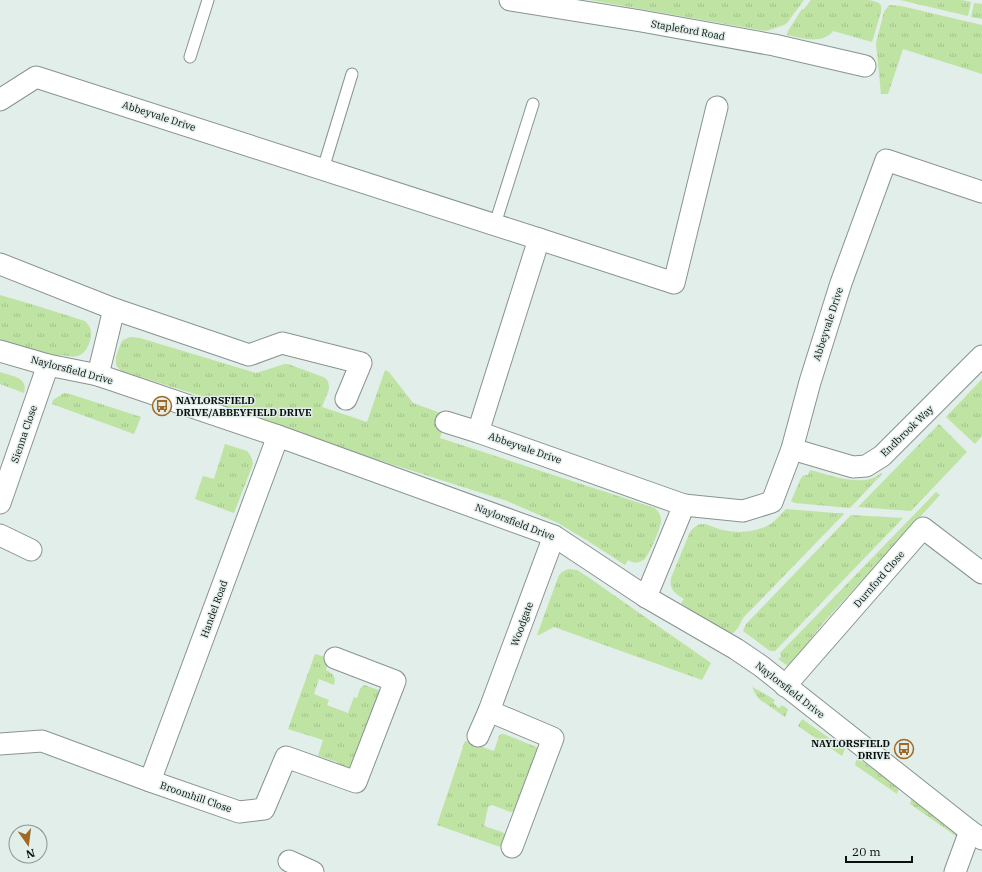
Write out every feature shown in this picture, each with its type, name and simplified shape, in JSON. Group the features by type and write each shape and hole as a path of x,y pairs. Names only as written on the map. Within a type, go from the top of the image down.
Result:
{"street":[{"name":"Stapleford Road","path":"510,0 641,21 774,45 865,66"},
{"name":"Abbeyvale Drive","path":"0,100 36,77 674,283 717,107"},
{"name":"Abbeyvale Drive","path":"446,422 684,504 743,512 772,502 792,449 810,382 842,283 886,160 982,192"},
{"name":"Abbeyvale Drive","path":"478,432 539,239"},
{"path":"0,264 114,309 249,355 282,343 361,362 346,399"},
{"path":"98,375 114,309"},
{"name":"Naylorsfield Drive","path":"0,351 48,365 98,375 278,436 554,536 646,597 736,649 761,666 976,835"},
{"name":"Endbrook Way","path":"792,449 853,467 866,466 882,456 982,356"},
{"name":"Sienna Close","path":"0,503 48,365"},
{"name":"Handel Road","path":"150,781 278,436"},
{"path":"646,597 684,504"},
{"name":"Durnford Close","path":"785,686 924,528 982,573"},
{"path":"0,535 32,550"},
{"name":"Woodgate","path":"478,736 489,711 554,536"},
{"name":"Broomhill Close","path":"0,744 42,741 239,812 264,809 286,757 356,782 395,681 335,658"},
{"path":"489,711 553,738 512,846"},
{"path":"955,872 976,835"},
{"path":"290,861 313,872"}],"lane":[{"path":"190,57 208,0"},
{"path":"323,169 352,74"},
{"path":"495,224 533,104"}],"green space":[{"path":"590,0 804,0 787,23 766,31"},
{"path":"811,0 869,0 879,3 881,6 881,12 872,42 833,31 823,38 818,39 805,39 787,35 802,9 804,9"},
{"path":"900,0 962,0 971,2 968,16"},
{"path":"974,3 982,4 982,19 971,17"},
{"path":"889,5 901,6 982,25 982,74 903,49 888,94 881,94 876,43 884,12"},
{"path":"0,295 85,321 91,332 90,342 87,348 78,356 61,355 57,358 0,340"},
{"path":"130,337 140,338 256,373 288,364 323,377 327,380 329,389 322,407 367,422 385,370 389,372 413,403 446,415 440,438 655,508 661,518 661,524 645,559 637,562 628,560 625,565 558,523 507,501 215,408 217,401 121,371 116,365 116,357 123,340"},
{"path":"0,372 22,380 25,388 24,393 0,384"},
{"path":"982,379 982,436 975,444 946,417"},
{"path":"64,393 141,417 134,434 52,404 53,400"},
{"path":"939,424 967,452 911,511 858,507"},
{"path":"225,444 247,451 253,464 234,513 195,499 203,476 214,479"},
{"path":"810,470 840,478 856,480 870,479 882,474 850,508 795,503 791,501 801,478 804,475 808,475"},
{"path":"936,492 940,495 823,623 791,665 788,666 778,659 781,657 780,653"},
{"path":"786,509 844,514 743,618 738,628 728,638 681,603 684,599 675,593 671,586 671,578 690,532 695,526 702,524 729,531 742,532 755,530 772,523"},
{"path":"851,515 903,518 775,651 770,651 743,631 746,624"},
{"path":"568,569 577,570 585,575 711,663 702,680 554,627 537,635 559,575"},
{"path":"315,654 329,658 326,670 333,674 335,680 334,685 319,679 314,694 329,700 327,705 348,713 354,697 357,698 360,689 364,685 379,690 380,698 351,770 336,766 337,762 318,756 323,740 288,729"},
{"path":"752,687 775,700 773,703 779,708 782,705 788,709 785,717 759,699"},
{"path":"802,719 845,749 842,756 798,726"},
{"path":"501,734 541,749 515,812 492,805 488,807 484,826 507,835 509,850 437,825 465,741 494,751"},
{"path":"857,758 899,787 897,794 855,765"},
{"path":"912,796 958,834 959,838 910,804"}],"place":[{"name":"NAYLORSFIELD DRIVE/ABBEYFIELD DRIVE","path":"162,406"},
{"name":"NAYLORSFIELD DRIVE","path":"904,749"}]}
